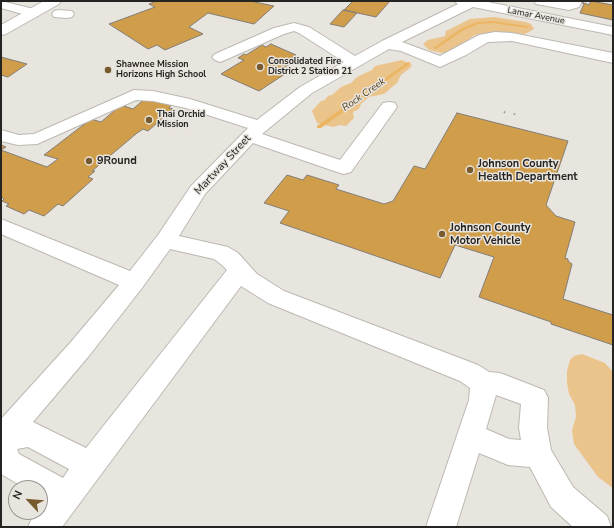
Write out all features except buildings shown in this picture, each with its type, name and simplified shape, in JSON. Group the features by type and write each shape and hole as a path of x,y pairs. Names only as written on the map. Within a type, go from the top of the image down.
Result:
{"street":[{"path":"1,18 18,9 33,7 54,1"},
{"path":"555,2 568,6 574,4 575,1"},
{"name":"Lamar Avenue","path":"469,2 613,31"},
{"name":"Martway Street","path":"1,440 79,350 134,282 165,240 198,190 254,131 306,90 387,44 469,2"},
{"path":"1,4 18,9"},
{"path":"1,31 33,7"},
{"path":"220,57 278,31 294,27 304,30 355,62"},
{"path":"387,44 405,47 440,62 461,52 484,38 495,36 512,37 613,58"},
{"path":"1,135 18,140 37,139 134,95 153,96 190,104 344,168 388,107"},
{"path":"1,226 134,282"},
{"path":"165,240 220,253 230,259 249,280 276,297 469,373 484,383 500,384 535,398 533,428 538,454 562,497 596,527"},
{"path":"43,527 240,270"},
{"path":"441,527 482,400 484,383"},
{"path":"1,440 30,434 90,465"},
{"path":"471,436 508,452 538,454"},
{"path":"1,444 8,463 67,496"}],"shaded area":[{"path":"494,17 526,22 531,24 534,29 525,34 499,32 478,34 458,47 441,53 429,50 423,44 428,40 445,36 446,31 470,19"},
{"path":"402,60 412,65 410,68 401,75 397,83 384,94 369,97 361,104 359,109 353,112 354,118 346,126 340,125 333,127 317,123 312,111 321,101 325,100 328,96 332,95 341,87 351,83 357,77 372,70 375,66"},
{"path":"582,354 605,363 613,372 613,488 598,477 574,444 572,430 576,417 575,405 569,394 567,371 570,360 574,356"}],"waterway":[{"name":"Rock Creek","path":"435,48 463,29 477,23 493,22 527,27"},
{"name":"Rock Creek","path":"319,127 409,63"}],"place":[{"name":"Consolidated Fire District 2 Station 21","path":"260,67"},
{"name":"Shawnee Mission Horizons High School","path":"108,70"},
{"name":"Thai Orchid Mission","path":"149,120"},
{"name":"9Round","path":"89,161"},
{"name":"Johnson County Health Department","path":"470,170"},
{"name":"Johnson County Motor Vehicle","path":"442,234"}]}
